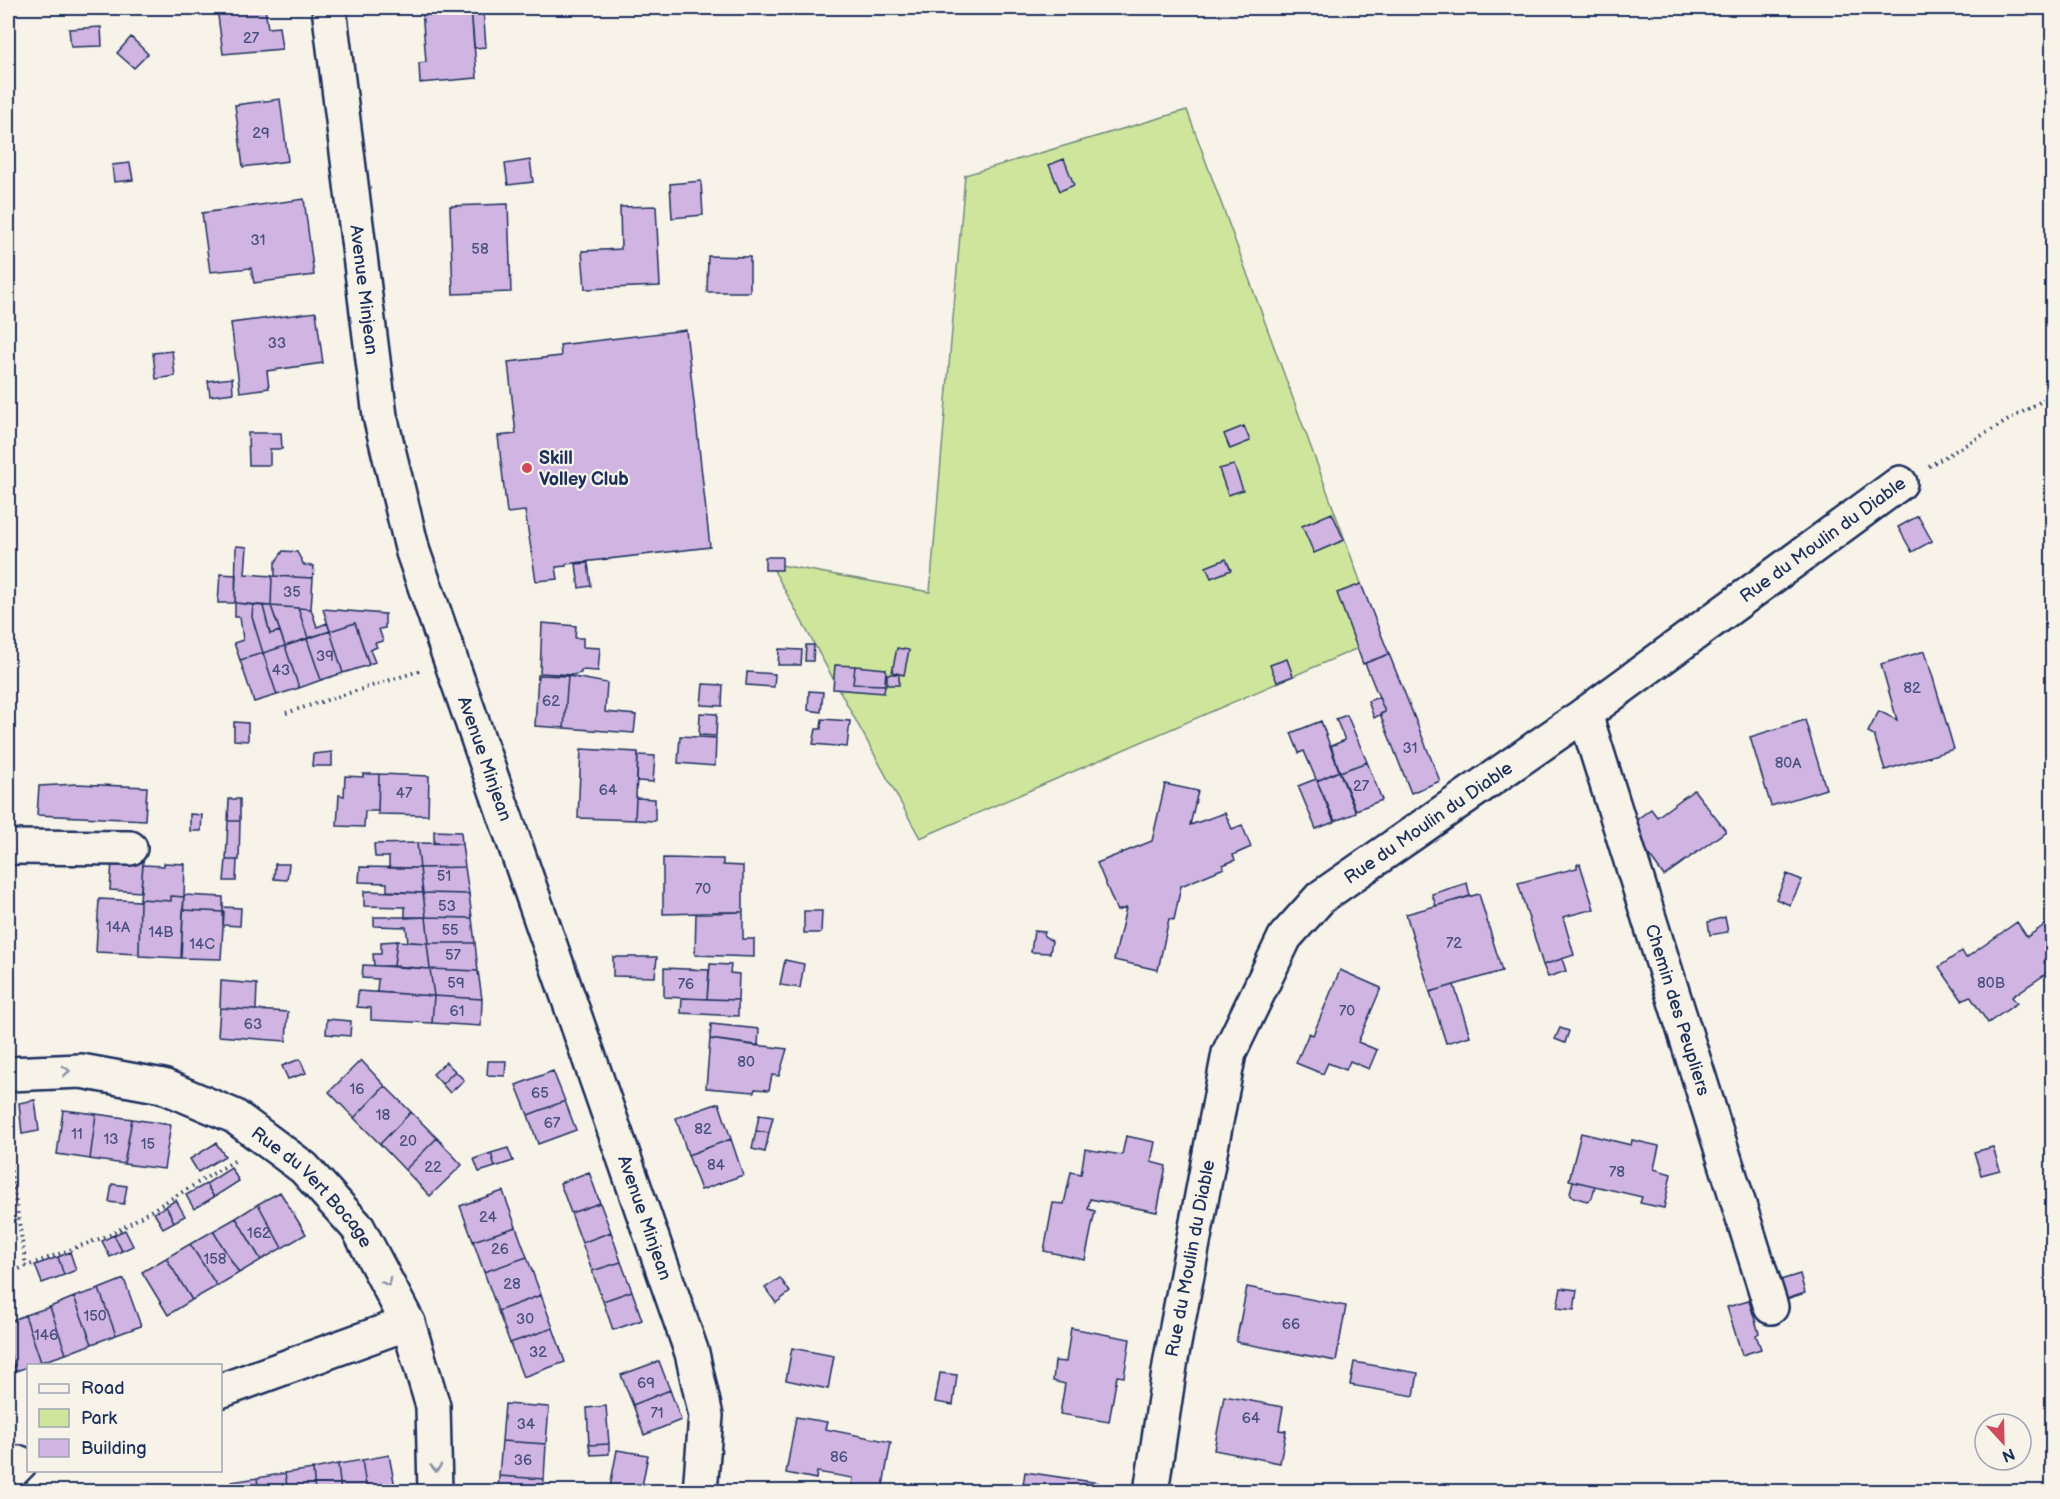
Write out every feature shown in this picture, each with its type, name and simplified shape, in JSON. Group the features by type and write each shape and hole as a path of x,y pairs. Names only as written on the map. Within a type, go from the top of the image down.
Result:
{"street":[{"name":"Avenue Minjean","path":"329,8 380,416 413,552 693,1353 706,1416 700,1491"},
{"name":"Rue du Moulin du Diable","path":"1150,1491 1171,1359 1229,1053 1285,937 1321,897 1585,714 1900,483"},
{"name":"Chemin des Peupliers","path":"1585,714 1771,1307"},
{"path":"8,847 130,848"},
{"name":"Rue du Vert Bocage","path":"8,1074 81,1071 163,1086 234,1116 304,1168 358,1228 408,1323 433,1406 435,1491"},
{"path":"222,1390 408,1323"}],"path":[{"name":"Rue du Moulin du Diable","path":"1900,483 2052,395"},
{"path":"286,713 451,661"},
{"path":"8,1273 112,1234 267,1141"},
{"path":"8,1153 26,1266"}],"green space":[{"path":"1187,110 1381,638 920,838 770,563 930,592 965,175"}],"building":[{"path":"217,8 265,8 268,28 279,27 282,49 223,54"},
{"path":"471,8 483,8 486,47 474,48"},
{"path":"471,8 477,78 420,83 419,63 426,62 422,9"},
{"path":"101,27 102,46 71,47 69,29"},
{"path":"131,37 148,54 134,68 117,53"},
{"path":"280,99 288,161 243,167 235,105"},
{"path":"1064,159 1074,185 1060,191 1049,165"},
{"path":"530,160 533,182 508,185 505,164"},
{"path":"130,163 133,180 114,182 112,165"},
{"path":"701,181 703,215 672,218 670,184"},
{"path":"304,199 314,275 254,283 251,268 210,272 202,213"},
{"path":"508,204 511,292 453,294 450,206"},
{"path":"656,206 660,286 585,289 582,251 621,249 620,207"},
{"path":"708,256 750,257 750,292 707,292"},
{"path":"316,312 323,363 267,371 269,388 240,392 231,323"},
{"path":"686,330 710,547 566,564 566,566 556,567 558,579 536,581 525,511 507,513 498,436 516,434 508,362 561,356 560,345"},
{"path":"172,351 175,376 156,379 153,353"},
{"path":"232,378 233,393 210,396 208,381"},
{"path":"1244,426 1250,441 1230,449 1224,434"},
{"path":"248,433 281,433 282,449 270,449 270,465 249,465"},
{"path":"1234,465 1243,490 1228,495 1219,469"},
{"path":"1332,513 1344,540 1314,553 1302,526"},
{"path":"1918,516 1932,541 1912,552 1898,527"},
{"path":"236,546 247,547 245,574 272,576 271,606 235,603"},
{"path":"283,551 297,552 304,565 314,566 313,578 275,576 275,563"},
{"path":"765,557 782,557 782,570 765,570"},
{"path":"1226,559 1231,570 1211,578 1206,567"},
{"path":"588,563 591,586 579,588 576,564"},
{"path":"220,574 236,575 235,603 218,603"},
{"path":"272,576 313,578 311,609 271,606"},
{"path":"1361,584 1389,654 1363,664 1337,593"},
{"path":"235,603 253,605 252,617 263,653 240,660 234,643 243,640 240,617 235,617"},
{"path":"253,605 263,606 270,634 280,631 285,646 263,653 252,617"},
{"path":"263,606 271,606 280,631 270,634"},
{"path":"271,606 298,608 308,638 285,646"},
{"path":"298,608 311,609 317,627 327,623 330,631 308,638"},
{"path":"323,609 385,614 385,628 379,629 383,641 375,643 377,647 370,650 375,662 369,664 355,623 330,631"},
{"path":"355,623 369,665 343,673 330,631"},
{"path":"542,623 576,626 575,638 583,638 583,647 600,648 598,671 581,670 581,673 573,675 540,673"},
{"path":"330,631 343,673 321,680 307,639"},
{"path":"307,639 321,680 299,688 285,646"},
{"path":"806,645 814,645 813,661 805,661"},
{"path":"285,646 299,688 277,695 263,653"},
{"path":"897,648 909,650 904,675 892,672"},
{"path":"779,649 802,650 801,665 778,665"},
{"path":"1925,651 1954,749 1885,770 1874,735 1868,732 1879,711 1897,720 1881,664"},
{"path":"263,653 277,695 254,702 240,660"},
{"path":"1389,654 1440,781 1411,793 1380,714 1385,712 1365,663"},
{"path":"1287,659 1293,676 1277,682 1270,665"},
{"path":"835,665 855,666 853,684 885,685 884,693 833,689"},
{"path":"855,666 886,669 885,685 853,684"},
{"path":"747,672 775,674 774,687 746,685"},
{"path":"887,674 899,674 899,685 887,685"},
{"path":"538,675 568,676 564,728 535,726"},
{"path":"568,676 607,683 605,712 636,715 634,733 564,728"},
{"path":"703,684 723,685 722,706 701,705"},
{"path":"809,691 823,692 821,712 808,710"},
{"path":"1379,697 1385,712 1374,718 1368,701"},
{"path":"700,713 717,714 716,736 699,735"},
{"path":"1347,715 1367,762 1340,772 1331,746 1345,740 1336,719"},
{"path":"822,719 850,721 847,747 813,744 816,729 821,729"},
{"path":"1805,720 1826,789 1771,806 1750,737"},
{"path":"1321,721 1339,771 1317,781 1334,822 1316,829 1298,786 1316,779 1304,751 1299,753 1291,733"},
{"path":"234,722 248,723 248,741 234,740"},
{"path":"680,736 716,738 715,766 678,763"},
{"path":"581,749 638,752 635,820 578,818"},
{"path":"332,752 332,766 312,766 313,754"},
{"path":"638,755 655,756 653,782 637,781"},
{"path":"1367,762 1382,800 1356,810 1340,772"},
{"path":"1339,771 1356,813 1335,821 1317,781"},
{"path":"363,774 379,774 378,811 365,811 364,827 337,826 339,795 344,796 345,776 363,777"},
{"path":"379,774 429,776 428,815 378,814"},
{"path":"77,784 147,787 145,820 37,815 39,786"},
{"path":"1165,784 1198,791 1190,825 1225,813 1232,829 1242,825 1251,847 1233,855 1235,860 1223,865 1224,868 1181,886 1174,920 1169,919 1158,970 1114,960 1126,908 1117,911 1097,863 1152,841"},
{"path":"11,786 12,819 8,819 8,787"},
{"path":"1694,790 1726,831 1664,876 1628,826 1651,809 1657,817"},
{"path":"636,798 655,799 655,821 635,820"},
{"path":"229,799 240,799 240,821 228,821"},
{"path":"190,814 202,815 201,831 190,831"},
{"path":"228,821 240,821 239,860 226,860"},
{"path":"434,831 461,832 462,844 434,843"},
{"path":"417,843 462,844 465,867 420,868"},
{"path":"417,843 420,868 389,868 389,857 375,857 374,844"},
{"path":"663,858 723,859 723,865 743,866 743,912 663,914"},
{"path":"226,860 237,860 236,881 224,881"},
{"path":"112,861 143,862 141,892 110,890"},
{"path":"164,863 185,864 184,897 171,896 171,901 140,899 143,865 164,866"},
{"path":"275,864 289,864 287,880 274,879"},
{"path":"1577,864 1580,864 1594,909 1563,917 1574,955 1543,965 1518,883 1577,868"},
{"path":"360,867 420,868 423,893 387,891 387,883 359,882"},
{"path":"465,867 469,894 423,893 420,868"},
{"path":"1787,874 1802,880 1790,905 1776,899"},
{"path":"1467,883 1470,896 1436,906 1432,894"},
{"path":"364,891 423,893 426,917 405,918 405,907 364,906"},
{"path":"423,893 469,894 472,918 426,917"},
{"path":"1479,894 1502,971 1430,992 1406,914"},
{"path":"184,895 223,897 223,912 183,910"},
{"path":"171,896 184,897 181,958 139,956 140,899 171,901"},
{"path":"99,899 140,901 139,954 96,952"},
{"path":"223,907 241,908 240,926 223,925"},
{"path":"183,910 224,912 221,959 181,958"},
{"path":"804,911 822,911 821,933 804,933"},
{"path":"712,912 743,912 743,939 754,939 754,957 695,955 696,914 712,914"},
{"path":"374,917 426,917 429,943 408,942 406,927 374,926"},
{"path":"426,917 472,918 475,943 429,943"},
{"path":"1725,917 1728,932 1710,935 1708,922"},
{"path":"2052,920 2052,956 2044,962 2050,971 2012,997 2017,1003 1988,1023 1970,996 1962,1000 1939,967 1962,951 1966,958 2017,922 2027,937"},
{"path":"1034,931 1045,932 1044,936 1052,941 1050,953 1031,952"},
{"path":"397,941 394,966 374,966 373,954 381,954 381,942"},
{"path":"397,941 427,943 430,969 394,966"},
{"path":"427,943 475,943 478,971 430,969"},
{"path":"613,957 657,957 655,977 613,976"},
{"path":"1562,959 1566,971 1548,977 1543,965"},
{"path":"785,960 804,964 800,988 780,985"},
{"path":"710,964 731,965 730,973 739,974 738,1000 707,999"},
{"path":"363,965 430,969 434,996 377,992 378,979 362,978"},
{"path":"664,968 709,970 707,999 664,997"},
{"path":"430,969 478,971 482,999 434,996"},
{"path":"1340,970 1381,988 1358,1042 1377,1050 1369,1069 1350,1061 1346,1070 1328,1063 1323,1074 1296,1063 1309,1033 1313,1035"},
{"path":"221,981 257,984 256,1010 220,1008"},
{"path":"1454,985 1470,1036 1446,1043 1430,992"},
{"path":"358,991 434,996 432,1023 371,1020 371,1008 357,1007"},
{"path":"434,996 482,999 481,1026 432,1023"},
{"path":"682,998 738,1000 738,1016 681,1013"},
{"path":"220,1008 288,1012 286,1041 218,1036"},
{"path":"327,1019 351,1021 350,1036 326,1034"},
{"path":"711,1024 759,1029 758,1046 710,1039"},
{"path":"1560,1028 1569,1031 1565,1043 1555,1039"},
{"path":"710,1039 787,1049 779,1076 772,1075 769,1090 755,1089 754,1092 706,1088"},
{"path":"300,1059 306,1073 288,1079 282,1066"},
{"path":"361,1060 385,1086 354,1118 329,1092"},
{"path":"488,1061 506,1061 505,1076 487,1075"},
{"path":"446,1062 455,1071 442,1084 433,1074"},
{"path":"455,1071 464,1080 450,1093 442,1084"},
{"path":"553,1071 565,1101 528,1115 516,1085"},
{"path":"385,1086 411,1112 380,1144 354,1118"},
{"path":"35,1100 39,1131 22,1134 19,1103"},
{"path":"565,1101 576,1130 538,1144 528,1115"},
{"path":"719,1103 731,1139 688,1155 676,1118"},
{"path":"63,1110 96,1114 90,1159 57,1154"},
{"path":"411,1112 437,1138 405,1170 380,1144"},
{"path":"96,1114 132,1119 124,1164 90,1159"},
{"path":"759,1115 773,1117 769,1133 756,1131"},
{"path":"132,1119 171,1125 164,1169 124,1164"},
{"path":"756,1131 769,1133 765,1152 752,1149"},
{"path":"1581,1133 1631,1145 1632,1140 1659,1146 1654,1169 1671,1174 1664,1208 1640,1203 1642,1197 1569,1180"},
{"path":"1126,1136 1155,1142 1151,1162 1166,1166 1157,1212 1090,1199 1088,1209 1095,1211 1085,1260 1044,1251 1053,1203 1064,1204 1071,1172 1081,1174 1085,1149 1122,1155"},
{"path":"437,1138 462,1165 430,1196 405,1170"},
{"path":"731,1139 743,1175 701,1190 688,1155"},
{"path":"216,1143 225,1156 198,1172 190,1159"},
{"path":"1993,1147 2000,1170 1981,1175 1974,1152"},
{"path":"508,1148 513,1161 495,1167 491,1153"},
{"path":"491,1153 495,1167 479,1172 474,1159"},
{"path":"231,1168 239,1181 214,1197 206,1184"},
{"path":"589,1172 600,1203 571,1213 560,1183"},
{"path":"1573,1181 1595,1186 1592,1198 1587,1201 1573,1197 1570,1193"},
{"path":"112,1184 127,1186 124,1204 109,1202"},
{"path":"206,1184 214,1197 194,1209 186,1195"},
{"path":"503,1191 516,1227 473,1241 460,1206"},
{"path":"280,1192 306,1234 282,1248 258,1204"},
{"path":"176,1200 185,1216 174,1222 166,1206"},
{"path":"600,1203 611,1232 582,1243 571,1213"},
{"path":"258,1204 282,1248 261,1260 236,1218"},
{"path":"166,1206 174,1222 163,1228 154,1213"},
{"path":"236,1218 261,1260 239,1273 213,1231"},
{"path":"516,1227 527,1257 484,1272 473,1241"},
{"path":"125,1230 133,1246 122,1251 114,1235"},
{"path":"213,1231 239,1273 217,1286 190,1244"},
{"path":"611,1232 621,1262 592,1271 582,1243"},
{"path":"114,1235 122,1251 110,1257 102,1241"},
{"path":"190,1244 217,1286 192,1300 166,1258"},
{"path":"70,1252 76,1270 64,1275 58,1257"},
{"path":"58,1257 64,1275 42,1283 35,1265"},
{"path":"527,1257 541,1295 498,1311 484,1272"},
{"path":"166,1258 192,1300 168,1315 142,1272"},
{"path":"621,1262 632,1291 603,1301 592,1271"},
{"path":"1800,1274 1805,1293 1780,1301 1774,1282"},
{"path":"780,1278 790,1292 776,1303 765,1288"},
{"path":"124,1279 141,1326 116,1335 99,1289"},
{"path":"1247,1287 1346,1306 1336,1361 1236,1342"},
{"path":"1561,1288 1577,1290 1574,1310 1557,1308"},
{"path":"99,1289 116,1335 92,1344 74,1297"},
{"path":"632,1291 642,1320 613,1330 603,1301"},
{"path":"541,1295 553,1328 510,1343 498,1311"},
{"path":"74,1297 92,1344 66,1354 50,1307"},
{"path":"1749,1301 1759,1333 1756,1335 1761,1349 1742,1355 1727,1307"},
{"path":"50,1307 66,1354 41,1362 25,1315"},
{"path":"25,1315 41,1362 27,1364 27,1367 16,1371 8,1347 8,1322"},
{"path":"553,1328 565,1362 523,1377 510,1343"},
{"path":"1071,1328 1130,1339 1124,1377 1117,1376 1109,1422 1060,1414 1065,1384 1053,1381 1055,1361 1066,1362"},
{"path":"8,1347 16,1371 8,1375"},
{"path":"792,1348 834,1356 828,1389 786,1380"},
{"path":"659,1361 670,1390 633,1405 621,1375"},
{"path":"1354,1362 1418,1373 1414,1396 1350,1385"},
{"path":"940,1373 957,1375 953,1405 935,1402"},
{"path":"670,1390 681,1420 644,1435 633,1405"},
{"path":"1224,1396 1283,1407 1279,1430 1286,1431 1280,1463 1214,1450"},
{"path":"505,1404 549,1407 546,1444 502,1441"},
{"path":"606,1406 609,1444 589,1445 587,1408"},
{"path":"796,1417 827,1422 825,1429 891,1442 882,1491 852,1485 853,1478 817,1472 816,1479 786,1473"},
{"path":"502,1441 546,1444 544,1479 499,1476"},
{"path":"609,1444 609,1454 591,1455 589,1445"},
{"path":"617,1450 648,1455 641,1492 609,1492"},
{"path":"389,1455 396,1492 367,1492 362,1460"},
{"path":"362,1460 367,1492 341,1492 338,1464"},
{"path":"338,1464 341,1492 315,1492 313,1469"},
{"path":"313,1469 315,1492 288,1492 285,1473"},
{"path":"1025,1472 1099,1483 1098,1492 1022,1492"},
{"path":"285,1473 288,1492 259,1492 257,1478"},
{"path":"499,1476 544,1479 543,1492 498,1492"},
{"path":"257,1478 259,1492 233,1492 231,1482"}],"place":[{"name":"Skill Volley Club","path":"527,468"}]}
